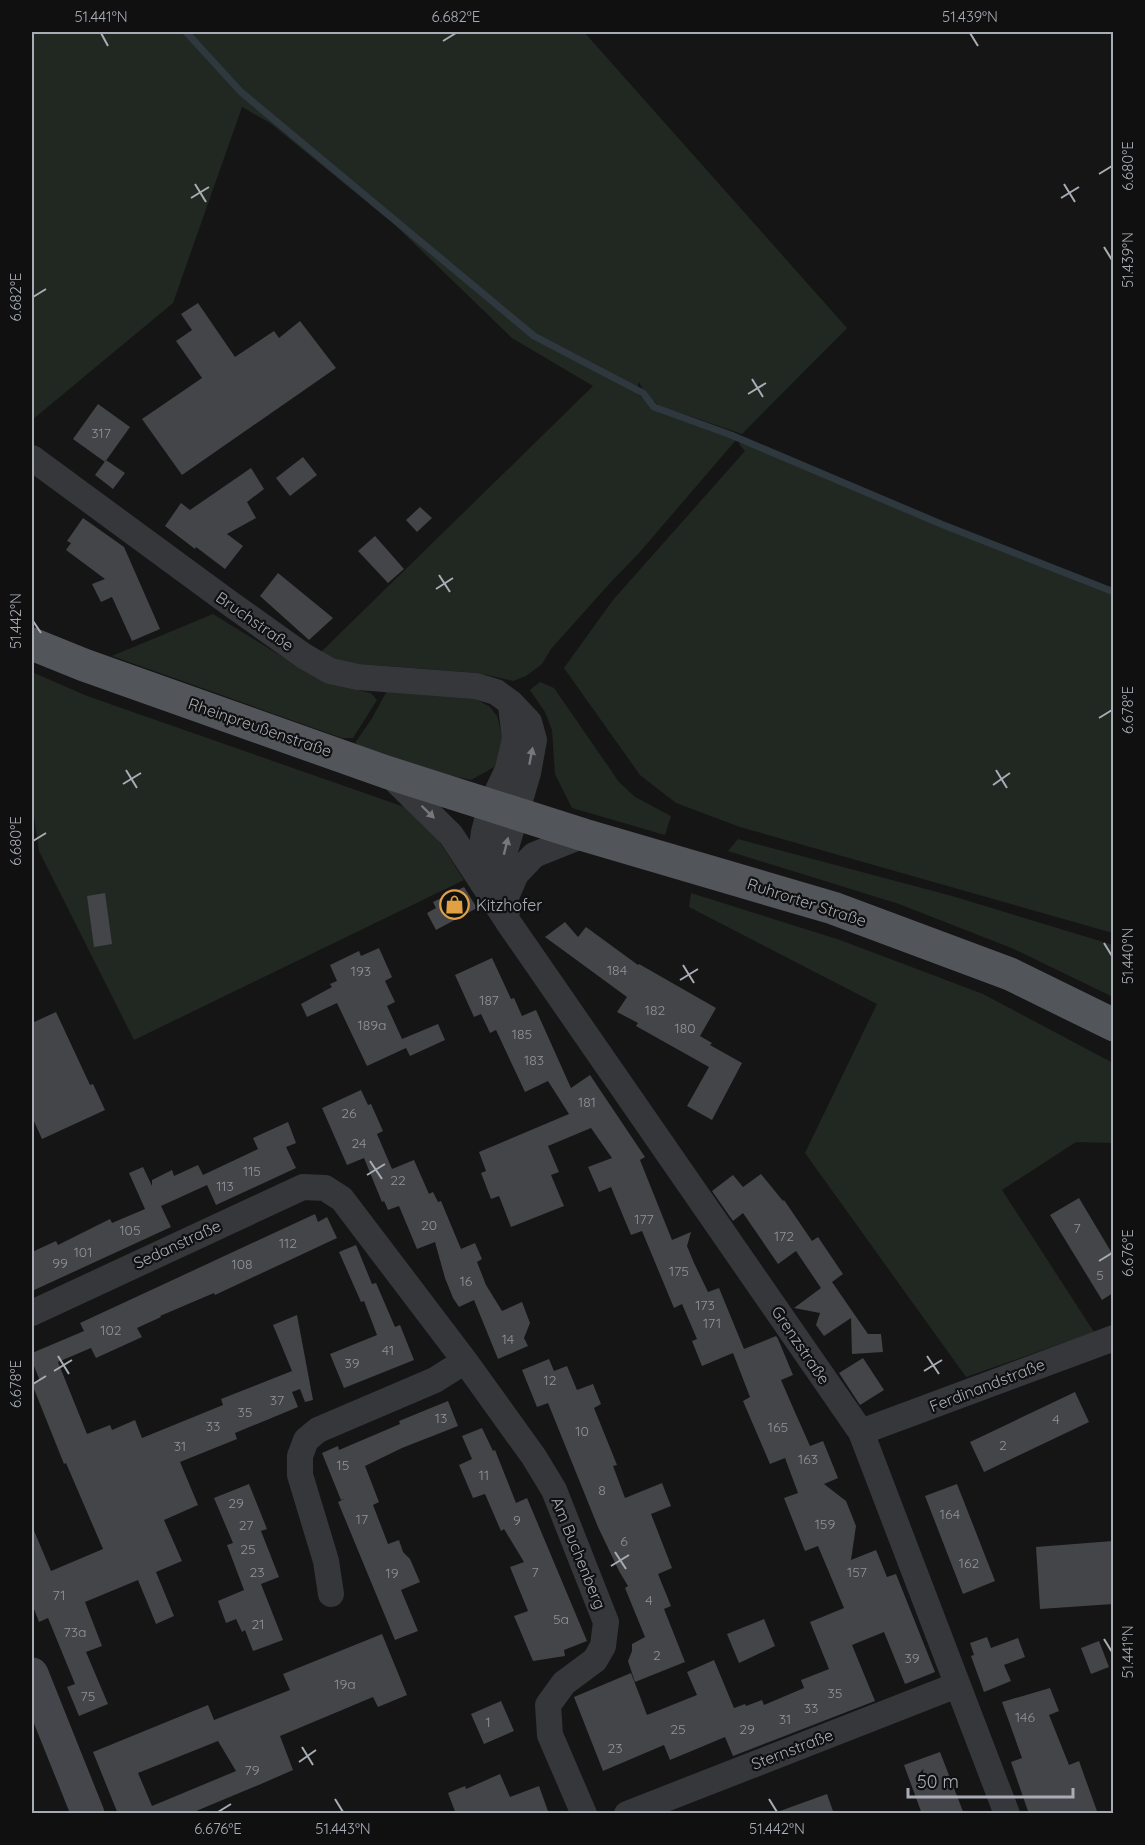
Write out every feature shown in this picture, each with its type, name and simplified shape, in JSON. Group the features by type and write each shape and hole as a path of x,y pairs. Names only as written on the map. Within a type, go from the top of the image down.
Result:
{"main road":[{"name":"Rheinpreußenstraße","path":"32,644 84,665 386,771 503,808"},
{"name":"Ruhrorter Straße","path":"503,808 584,835 833,908 1010,974 1113,1025"}],"street":[{"name":"Bruchstraße","path":"32,458 238,609 304,656 330,671 358,676 476,686 496,692 511,703 515,739 503,808"},
{"name":"Grenzstraße","path":"386,771 452,835 478,876 506,910 861,1432 1006,1814"},
{"name":"Grenzstraße","path":"503,808 501,871 506,910"},
{"path":"478,876 484,832 503,808"},
{"path":"506,910 516,874 534,855 584,835"},
{"name":"Sedanstraße","path":"32,1313 277,1197 303,1186 325,1188"},
{"name":"Am Buchenberg","path":"325,1188 342,1199 465,1361 534,1457 554,1490 606,1622 603,1646 595,1660 564,1683 548,1705 550,1736 584,1814"},
{"name":"Ferdinandstraße","path":"861,1432 1113,1338"},
{"path":"331,1594 326,1561 300,1475 300,1456 306,1440 318,1430 435,1380 465,1361"},
{"path":"32,1674 88,1814"},
{"name":"Sternstraße","path":"627,1814 957,1685"}],"shaded area":[{"path":"32,32 584,32 847,328 742,434 658,405 639,382 636,392 654,410 736,440 639,553 551,649 542,664 526,676 513,681 478,673 348,663 335,660 321,652 593,386 512,338 395,225 270,123 242,107 173,303 32,420"},
{"path":"743,440 941,524 1113,592 1113,933 740,827 676,803 640,775 564,668 613,600 745,451 739,444"},
{"path":"213,614 325,683 371,693 377,700 353,738 342,738 112,656"},
{"path":"32,672 87,696 413,810 439,841 464,880 134,1040 39,851 32,803"},
{"path":"540,682 554,688 619,782 635,797 671,816 665,835 572,808 555,774 552,730 545,712 530,690"},
{"path":"389,687 471,696 490,707 497,716 503,740 496,766 471,780 391,763 355,743"},
{"path":"738,839 952,896 1113,945 1113,997 1014,949 899,904 728,851"},
{"path":"691,893 840,940 983,994 1113,1063 1113,1143 1076,1142 1002,1190 1094,1332 966,1377 805,1153 877,1004 689,907"}],"building":[{"path":"198,303 235,357 274,331 279,338 300,321 336,368 182,475 142,419 202,378 176,341 192,330 181,314"},
{"path":"98,404 130,427 105,462 73,439"},
{"path":"303,457 317,475 290,496 276,478"},
{"path":"106,460 125,473 113,489 95,475"},
{"path":"251,468 264,489 247,502 256,518 227,534 243,546 225,569 165,526 181,503 190,510"},
{"path":"420,507 432,518 417,532 406,520"},
{"path":"83,518 124,547 160,629 132,641 112,597 101,602 92,584 105,579 66,550 71,543 67,541"},
{"path":"375,536 404,569 388,583 358,551"},
{"path":"278,573 333,618 309,640 260,596"},
{"name":"Kitzhofer","path":"464,887 477,908 436,930 427,913 436,908 433,902"},
{"path":"105,893 112,944 94,947 87,896"},
{"path":"565,922 578,937 586,927 638,965 716,1008 700,1036 712,1043 710,1045 742,1063 712,1120 687,1106 709,1067 636,1026 638,1023 617,1012 627,997 545,937"},
{"path":"379,948 392,977 385,981 395,1002 387,1006 402,1039 438,1024 445,1040 410,1056 406,1048 367,1066 337,1003 307,1017 301,1004 332,987 330,984 337,981 330,965 359,951 361,956"},
{"path":"492,958 511,999 514,998 522,1016 536,1010 571,1088 590,1075 645,1157 640,1160 672,1240 691,1232 687,1246 694,1263 708,1292 719,1288 744,1349 776,1336 778,1339 793,1375 781,1380 810,1446 823,1441 838,1478 824,1484 846,1501 856,1526 851,1560 876,1550 887,1577 896,1574 935,1672 905,1684 884,1632 852,1645 875,1701 733,1756 725,1737 670,1760 664,1745 603,1771 574,1697 631,1673 647,1715 697,1695 687,1672 714,1660 734,1708 762,1700 764,1705 804,1688 801,1680 829,1669 810,1622 844,1608 818,1546 805,1551 784,1498 798,1493 785,1458 770,1464 743,1401 750,1397 733,1353 702,1366 692,1341 697,1339 682,1304 674,1308 642,1231 631,1235 611,1187 599,1192 588,1167 612,1158 591,1128 548,1146 559,1172 551,1175 564,1206 511,1227 499,1196 491,1199 481,1173 486,1171 479,1152 569,1114 548,1081 525,1092 496,1030 490,1033 481,1014 474,1017 455,975"},
{"path":"56,1012 90,1085 93,1084 105,1110 42,1139 32,1117 32,1023"},
{"path":"361,1090 368,1105 371,1104 383,1131 377,1134 392,1169 414,1160 429,1194 433,1192 438,1202 441,1201 461,1249 475,1243 482,1259 477,1262 486,1285 502,1311 522,1302 530,1323 524,1338 528,1346 498,1359 474,1300 459,1307 453,1298 435,1242 417,1249 399,1206 388,1210 384,1201 382,1202 364,1158 347,1165 322,1108"},
{"path":"288,1122 296,1143 286,1147 296,1168 216,1205 207,1185 161,1206 171,1227 32,1291 32,1252 56,1241 58,1245 110,1219 112,1223 145,1209 129,1173 143,1167 152,1186 152,1180 172,1170 174,1176 198,1165 203,1175 258,1149 253,1138"},
{"path":"761,1174 784,1200 812,1241 818,1237 843,1274 832,1282 868,1334 881,1334 883,1352 852,1354 851,1318 824,1336 816,1325 820,1313 794,1308 821,1288 796,1251 778,1264 743,1213 733,1221 712,1191 733,1175 743,1187"},
{"path":"1079,1198 1113,1255 1113,1293 1102,1300 1050,1215"},
{"path":"315,1214 318,1222 327,1217 337,1238 215,1295 214,1293 160,1316 137,1328 142,1337 96,1358 91,1348 58,1362 87,1434 110,1425 112,1430 135,1420 142,1438 223,1405 221,1399 292,1371 273,1325 297,1315 313,1400 305,1402 300,1389 292,1392 298,1407 235,1433 237,1439 180,1462 198,1505 164,1520 182,1561 156,1572 174,1616 156,1624 138,1580 85,1602 102,1646 86,1652 108,1704 79,1716 67,1687 75,1684 48,1618 39,1622 32,1604 32,1526 51,1571 103,1549 66,1463 64,1464 32,1384 40,1381 32,1361 32,1353 84,1331 80,1323"},
{"path":"356,1245 372,1284 376,1283 395,1327 400,1325 414,1360 344,1388 330,1354 377,1335 364,1301 361,1302 339,1252"},
{"path":"863,1358 884,1390 860,1405 839,1373"},
{"path":"549,1359 554,1371 567,1366 577,1390 593,1384 601,1404 594,1408 617,1465 613,1466 625,1498 662,1483 671,1506 651,1514 672,1568 658,1574 671,1606 664,1609 685,1662 635,1682 628,1661 632,1644 645,1637 625,1588 628,1586 598,1527 548,1403 537,1407 522,1370"},
{"path":"1075,1392 1089,1422 984,1472 970,1442"},
{"path":"448,1401 458,1426 402,1448 365,1466 379,1502 373,1505 388,1544 399,1540 420,1582 401,1590 418,1631 395,1640 338,1502 344,1499 341,1500 322,1453 338,1446 339,1450 400,1424 399,1421"},
{"path":"482,1428 493,1451 495,1450 516,1503 527,1498 587,1641 564,1650 565,1656 533,1661 514,1616 528,1611 510,1567 524,1562 504,1529 501,1531 485,1494 473,1498 459,1465 472,1459 462,1436"},
{"path":"249,1484 267,1529 261,1531 279,1577 261,1584 283,1640 253,1651 245,1630 242,1632 236,1619 226,1623 218,1601 244,1590 227,1545 233,1543 214,1498"},
{"path":"957,1484 995,1581 963,1594 925,1496"},
{"path":"1113,1541 1113,1604 1040,1609 1036,1547"},
{"path":"764,1619 775,1646 739,1663 727,1634"},
{"path":"382,1634 407,1695 378,1707 373,1697 280,1736 293,1770 189,1814 118,1814 93,1752 208,1705 214,1720 290,1690 283,1674","holes":["218,1741 236,1771 152,1806 138,1773"]},
{"path":"987,1637 991,1648 1018,1638 1025,1657 1004,1665 1011,1681 984,1692 971,1656 974,1655 970,1643"},
{"path":"1099,1641 1109,1667 1091,1674 1081,1648"},
{"path":"1050,1688 1059,1711 1049,1715 1069,1765 1079,1761 1098,1814 1029,1814 1011,1762 1022,1758 1002,1702"},
{"path":"501,1701 514,1731 484,1744 471,1714"},
{"path":"940,1752 964,1814 922,1814 904,1765"},
{"path":"500,1774 510,1797 539,1786 549,1814 456,1814 448,1793 465,1786 466,1789"},
{"path":"827,1794 834,1814 780,1814 780,1811"}],"waterway":[{"path":"186,32 241,92 534,336 643,393 654,407 731,435 941,524 1114,592"}],"place":[{"name":"Kitzhofer","path":"455,905"}]}
